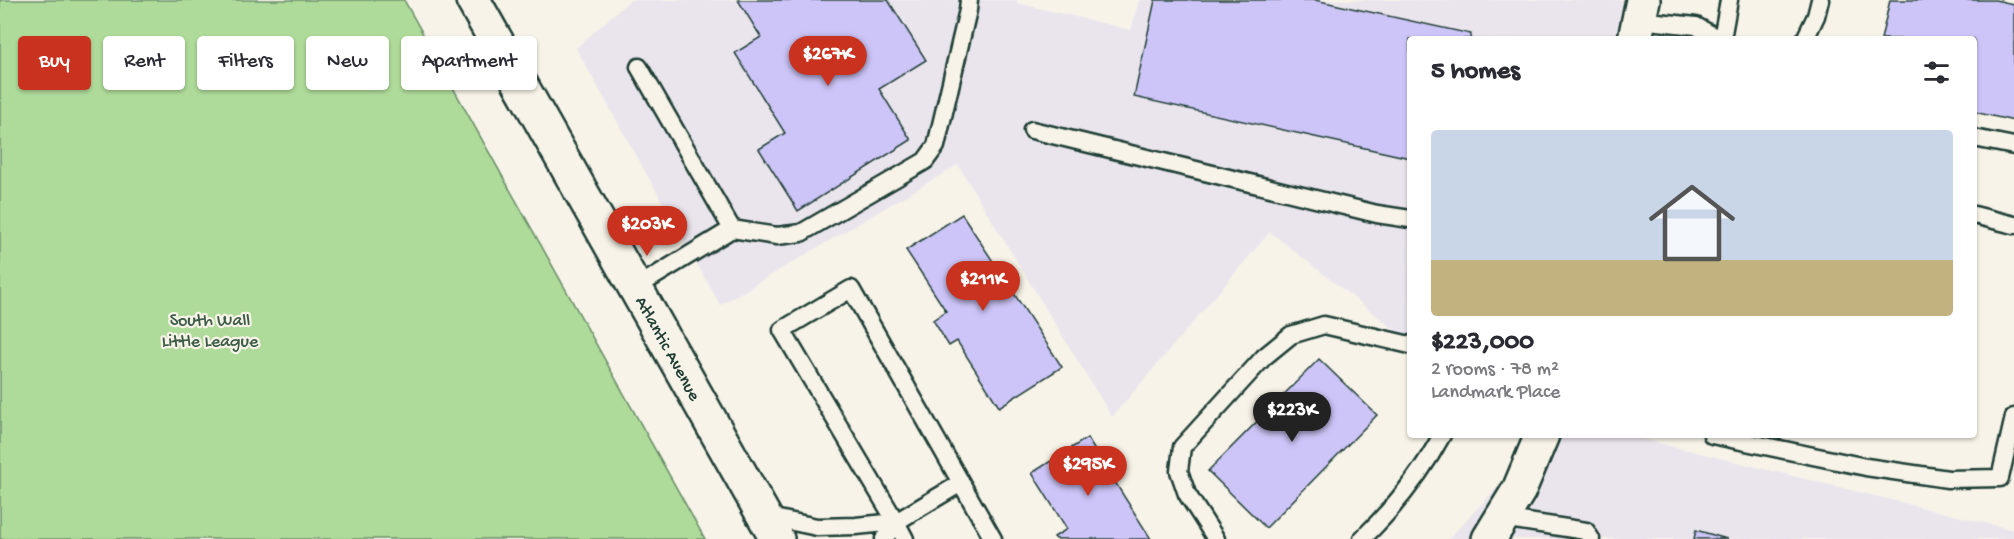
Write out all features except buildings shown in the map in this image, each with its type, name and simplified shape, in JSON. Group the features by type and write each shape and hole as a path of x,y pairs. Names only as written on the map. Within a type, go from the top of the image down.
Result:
{"main road":[{"name":"Atlantic Avenue","path":"473,0 770,528"},
{"path":"1495,529 1519,490 1541,438"}],"lane":[{"path":"635,288 732,229 777,236 801,233 925,161 936,146 969,0"},
{"path":"1721,36 1730,0"},
{"path":"1806,36 1816,16 1820,0"},
{"path":"1639,20 1696,26 1714,36"},
{"path":"639,67 732,229"},
{"path":"1032,130 1377,214 1407,219"},
{"path":"1977,139 2014,146"},
{"path":"1977,216 2014,225"},
{"path":"905,539 782,330 851,289 993,539"},
{"path":"1216,539 1187,494 1179,471 1182,447 1264,357 1291,335 1324,325 1407,344"},
{"path":"1726,438 1866,467 1948,479 2007,479 2014,417"},
{"path":"1362,539 1387,515 1417,475 1440,438"},
{"path":"884,539 896,522 961,483"},
{"path":"770,528 856,526 896,522"},
{"path":"1495,529 1586,531 1591,539"}],"shaded area":[{"path":"630,0 1017,0 1017,3 1131,30 1139,0 1646,0 1640,36 1407,36 1407,340 1270,232 1112,417 958,165 720,305 576,48"},
{"path":"1530,438 1638,438 2014,530 2014,539 1448,539 1538,445"}],"green space":[{"name":"South Wall Little League","path":"0,0 404,0 424,36 401,36 401,90 454,90 705,539 0,539"}]}
